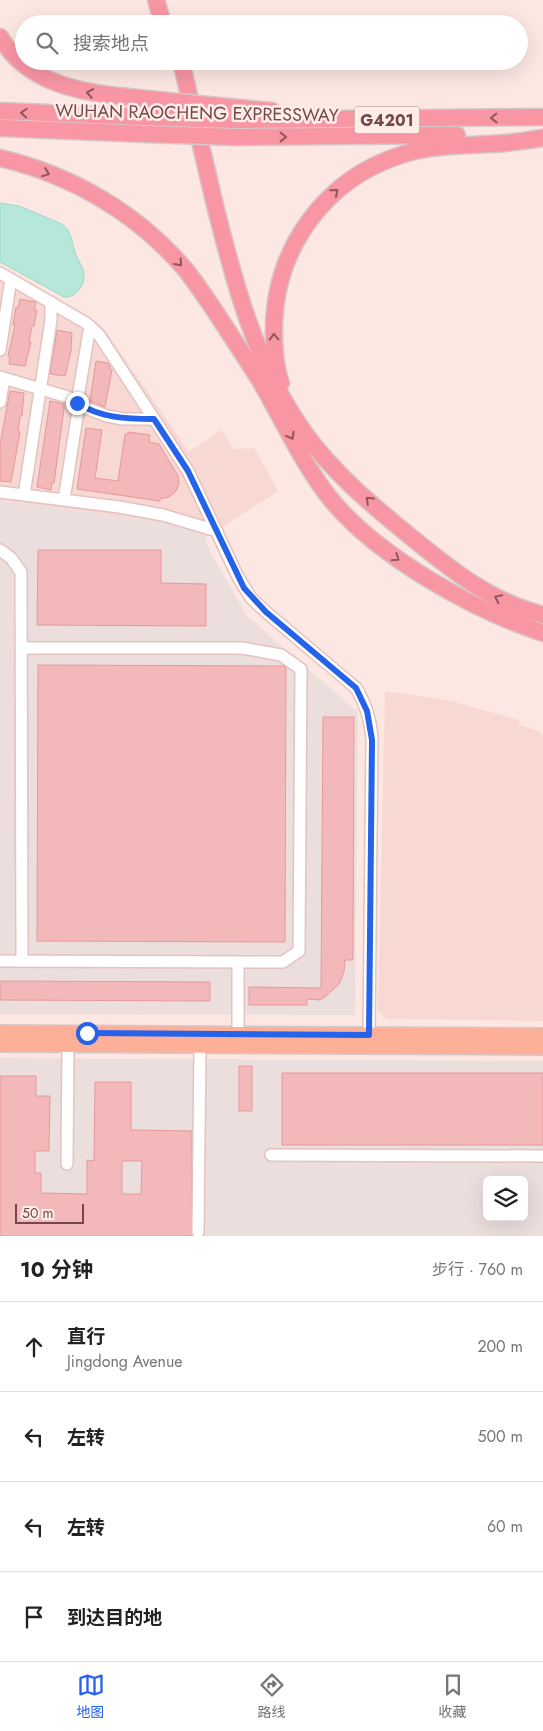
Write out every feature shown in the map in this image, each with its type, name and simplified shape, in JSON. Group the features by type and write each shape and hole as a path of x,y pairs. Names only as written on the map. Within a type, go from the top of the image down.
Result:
{"highway":[{"path":"156,0 160,15"},
{"path":"166,0 170,15"},
{"path":"0,37 15,56"},
{"path":"33,70 58,84 94,94 138,98 230,113"},
{"path":"174,70 223,272 258,379"},
{"path":"183,70 225,247 241,301 260,355 294,418 328,462 390,520 459,576 488,593 538,615"},
{"name":"WUHAN RAOCHENG EXPRESSWAY","path":"0,112 143,118 230,113"},
{"name":"G4201","path":"230,113 374,120 543,117"},
{"name":"WUHAN RAOCHENG EXPRESSWAY","path":"0,128 235,137 543,134"},
{"path":"294,418 277,365 274,336 275,308 280,281 288,256 315,211 336,191 360,173 402,154 440,147 508,143 543,138"},
{"path":"0,158 52,175 91,192 145,229 173,256 196,284 258,379 310,471 339,509 372,541 417,571 470,602 543,633"}],"main road":[{"path":"0,1033 543,1036"},
{"path":"0,1044 543,1047"}],"street":[{"path":"0,273 90,326 103,340 188,471 238,576 251,598 356,688 367,711 372,740 369,1035"},
{"path":"0,350 11,279"},
{"path":"24,495 51,320 51,302"},
{"path":"64,500 90,326"},
{"path":"0,402 2,377 68,397 114,418 154,419"},
{"path":"0,492 119,507 164,515 217,531"},
{"path":"0,550 11,558 21,572 22,962"},
{"path":"0,962 284,962 299,951 301,669 281,655 242,648 22,648"},
{"path":"238,962 238,1034"},
{"path":"67,1164 68,1044"},
{"path":"198,1232 200,1045"},
{"path":"271,1155 543,1156"}],"shaded area":[{"path":"0,267 90,317 105,330 189,452 221,430 234,449 254,448 278,491 205,538 193,530 159,522 0,500"},
{"path":"0,500 159,522 193,530 205,538 212,555 247,616 358,712 355,1015 0,1014"},
{"path":"385,691 447,700 519,720 518,725 539,731 543,736 543,1021 387,1019 378,1011"},
{"path":"0,1058 543,1061 543,1236 0,1236"}],"water":[{"path":"0,203 19,206 65,227 70,234 84,274 84,279 77,292 69,297 64,297 0,262"}],"building":[{"path":"20,299 36,302 34,310 37,310 34,326 32,326 29,342 31,342 25,366 9,364 10,356 8,356 15,325 13,325 16,307 18,308"},
{"path":"57,330 72,333 71,351 65,376 50,374"},
{"path":"96,361 108,363 110,370 112,370 105,407 90,401"},
{"path":"10,391 24,393 22,416 20,416 18,431 20,432 11,482 0,481 0,444"},
{"path":"50,401 64,404 54,483 52,483 51,490 37,487"},
{"path":"86,428 102,430 95,478 118,481 125,434 128,434 128,432 150,435 149,442 159,444 178,476 179,484 176,491 169,497 160,499 160,501 77,489"},
{"path":"38,550 161,550 161,583 206,584 206,626 37,625"},
{"path":"38,665 284,666 286,668 285,942 37,941"},
{"path":"323,717 354,717 353,960 345,960 344,972 339,984 320,1000 307,999 307,1005 249,1005 249,987 321,988"},
{"path":"0,981 210,982 210,1001 0,1000"},
{"path":"239,1066 252,1066 252,1111 239,1111"},
{"path":"282,1073 543,1073 543,1145 282,1145"},
{"path":"0,1076 36,1076 36,1096 50,1096 49,1151 35,1151 35,1173 41,1173 41,1193 87,1194 87,1160 94,1161 95,1082 131,1082 131,1130 192,1131 192,1236 0,1236","holes":["122,1161 142,1161 141,1194 122,1194"]}],"route":[{"path":"77,403 114,418 154,419 188,471 238,576 251,598 356,688 367,711 372,730 369,1035 87,1033"}]}
